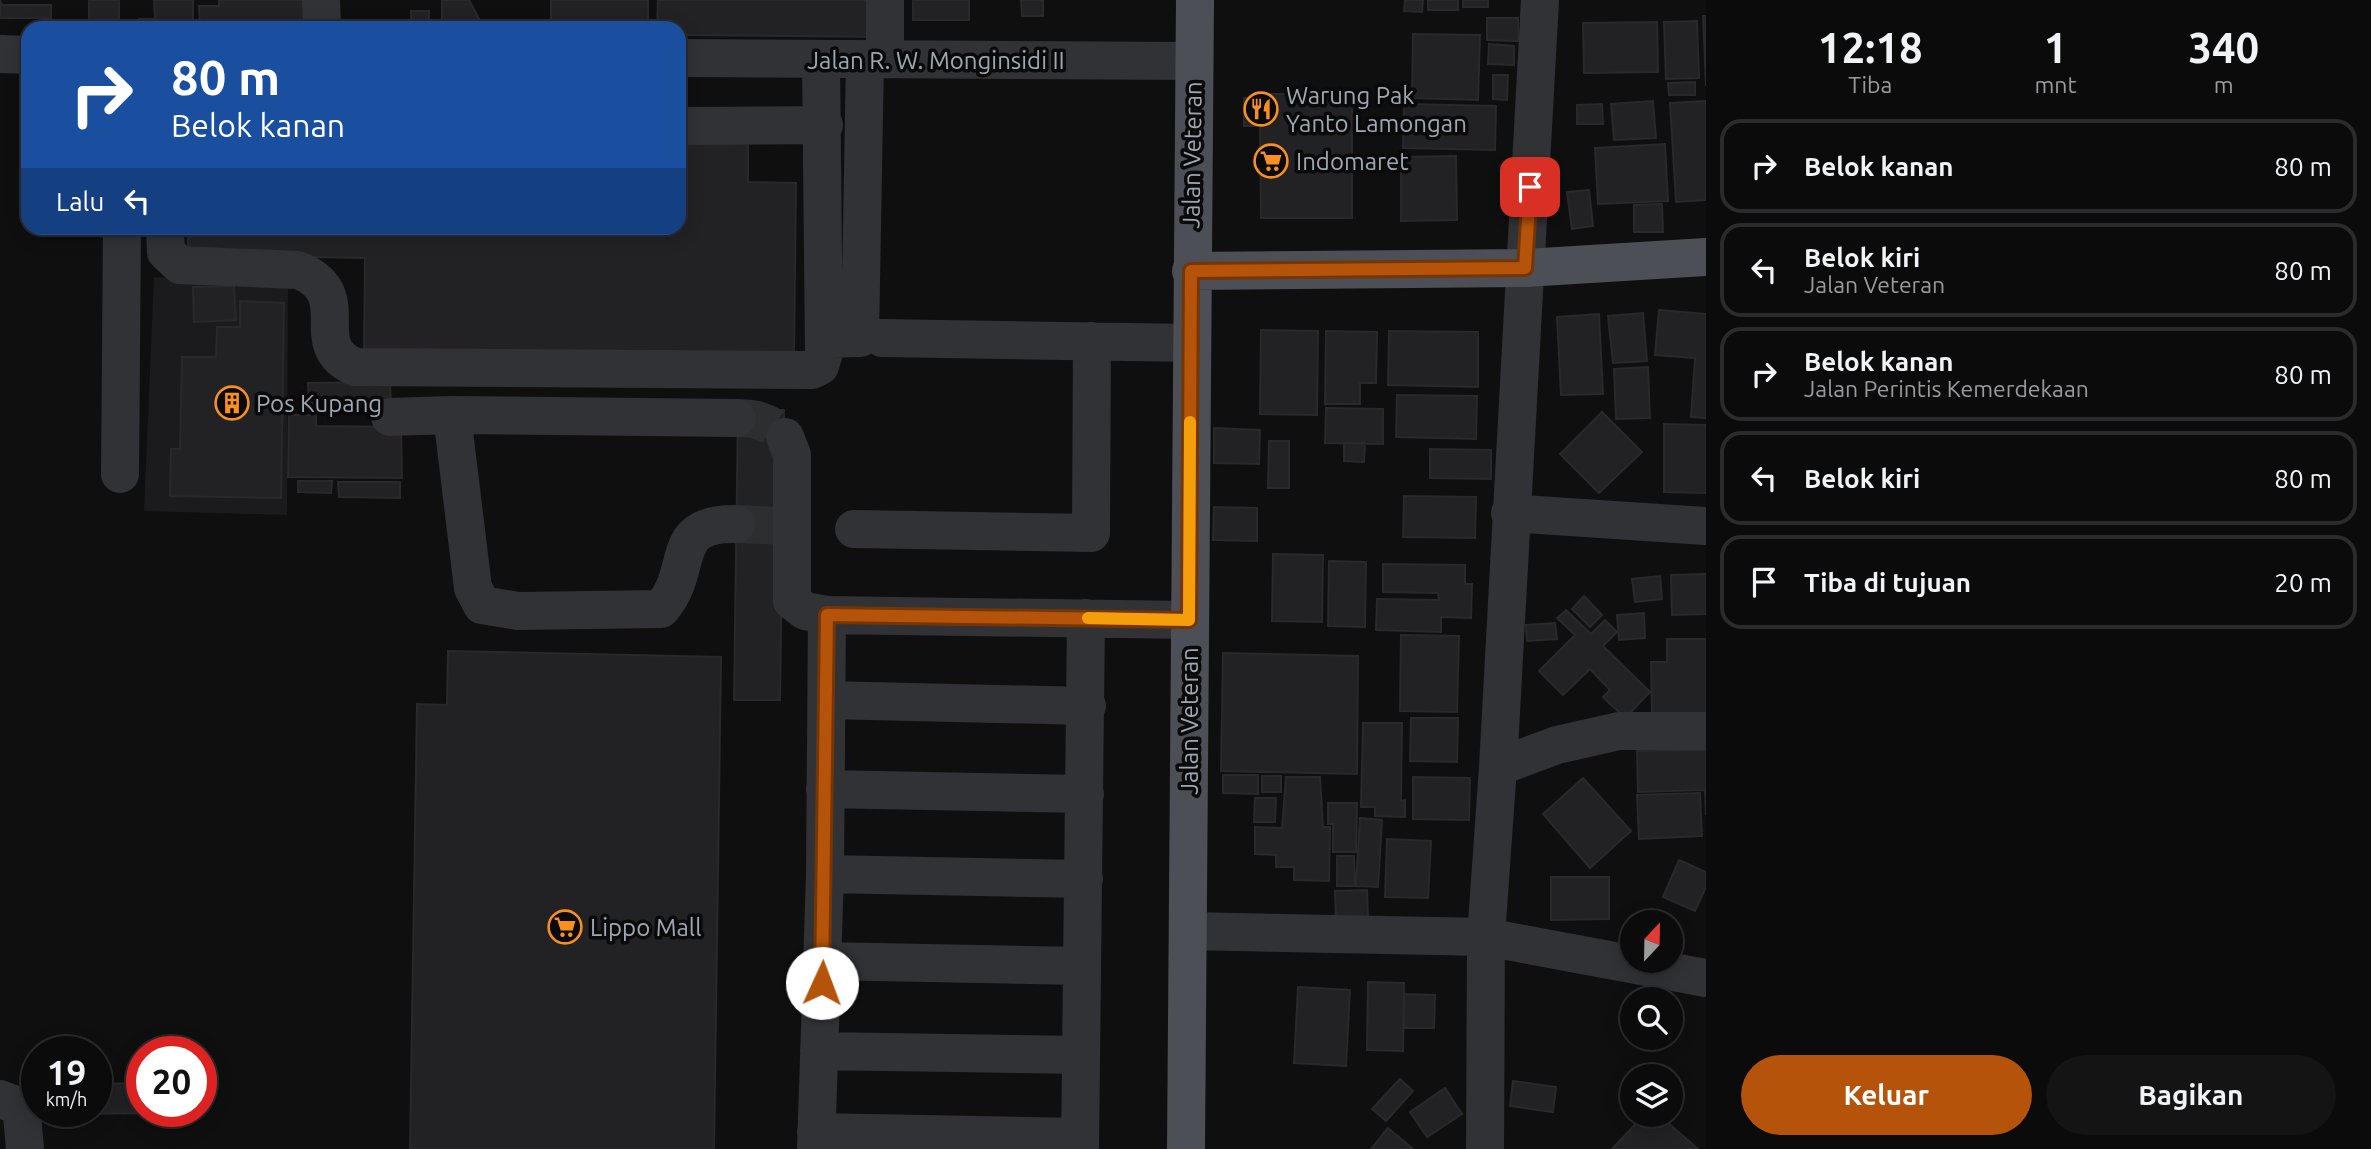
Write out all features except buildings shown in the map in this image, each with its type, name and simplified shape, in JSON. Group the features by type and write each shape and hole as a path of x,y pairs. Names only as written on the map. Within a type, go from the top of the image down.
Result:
{"main road":[{"name":"Jalan Veteran","path":"1186,1149 1195,0"},
{"path":"1191,271 1525,268 1706,257"}],"street":[{"path":"321,0 322,21"},
{"path":"824,339 860,338 875,59 885,0"},
{"path":"1485,1149 1486,937 1498,767 1540,0"},
{"path":"0,54 21,55"},
{"name":"Jalan R. W. Monginsidi II","path":"686,58 1194,61"},
{"path":"165,235 166,252 180,264 298,270 316,277 328,297 332,351 341,361 355,367 812,370 820,366 824,353 824,125 821,59"},
{"path":"686,126 824,125"},
{"path":"120,474 122,235"},
{"path":"881,338 1191,343"},
{"path":"854,529 1091,533 1092,341"},
{"path":"452,415 473,588 482,605 518,611 662,609 673,596 688,547 698,530 712,524 736,524"},
{"path":"390,417 452,415 737,418"},
{"path":"785,437 792,455 787,526 792,601 805,611 827,615 1189,620"},
{"path":"1510,513 1706,526"},
{"path":"827,615 825,874 816,1140 1080,1143 1086,618"},
{"path":"827,700 1087,706"},
{"path":"1498,767 1557,745 1619,731 1706,731"},
{"path":"825,789 1085,794"},
{"path":"825,874 1084,879"},
{"path":"1189,931 1486,937 1706,978"},
{"path":"823,961 1083,966"},
{"path":"819,1051 1081,1055"},
{"path":"0,1099 16,1105 22,1115 25,1149"}],"shaded area":[{"path":"154,277 288,286 287,515 144,511"}],"tunnel":[{"path":"737,418 763,422 785,437"},
{"path":"736,524 783,526"}],"slow traffic":[{"path":"1088,618 1189,620 1190,422"}],"place":[{"name":"Warung Pak Yanto Lamongan","path":"1261,109"},
{"name":"Indomaret","path":"1271,161"},
{"name":"Pos Kupang","path":"232,403"},
{"name":"Lippo Mall","path":"565,927"}],"route":[{"path":"822,983 827,615 1189,620 1191,271 1525,268 1530,187"}]}
